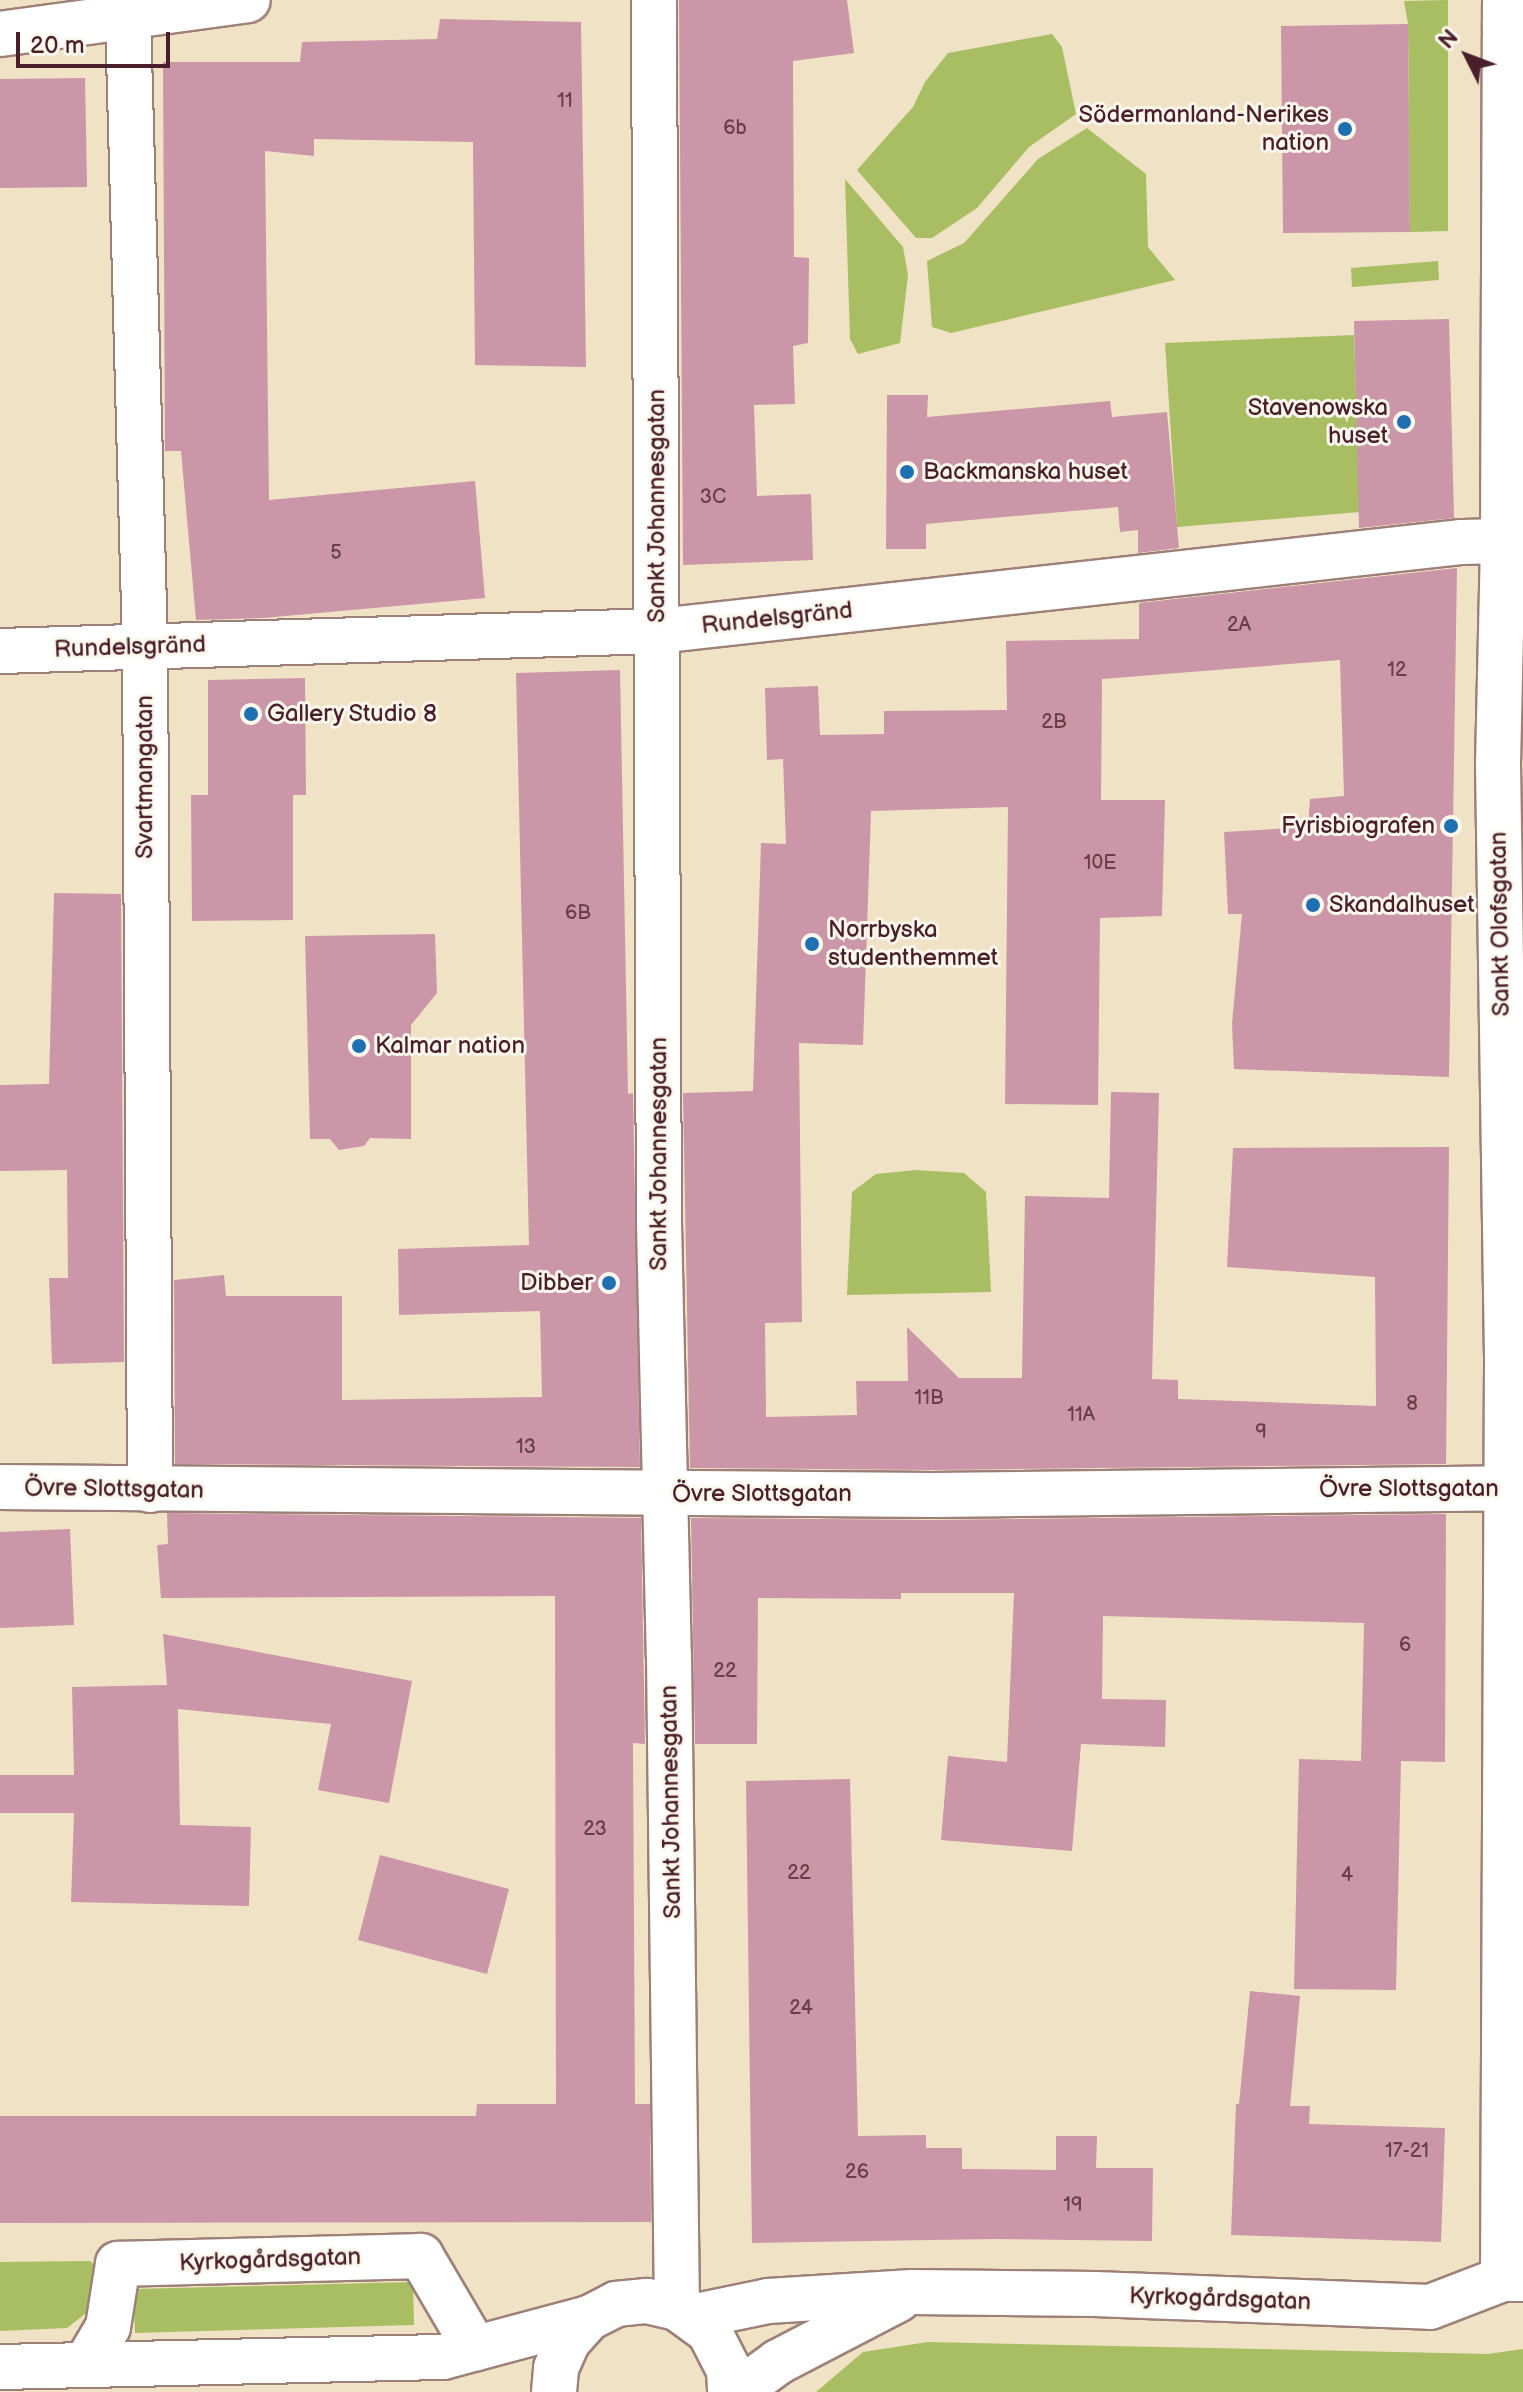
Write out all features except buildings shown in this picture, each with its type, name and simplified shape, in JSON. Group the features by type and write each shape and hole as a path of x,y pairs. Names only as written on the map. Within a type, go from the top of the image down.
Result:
{"street":[{"path":"0,34 248,0"},
{"name":"Sankt Johannesgatan","path":"654,0 659,1224 684,2312"},
{"name":"Sankt Olofsgatan","path":"1505,0 1503,541 1498,764 1506,1313 1514,1488 1508,1725 1513,2279"},
{"name":"Svartmangatan","path":"128,17 145,647 150,1490"},
{"name":"Rundelsgränd","path":"0,651 658,631 1462,542 1503,541"},
{"name":"Övre Slottsgatan","path":"0,1487 933,1495 1514,1488"},
{"name":"Kyrkogårdsgatan","path":"86,2364 108,2327 118,2264 421,2256 475,2348"},
{"name":"Kyrkogårdsgatan","path":"684,2312 768,2301 912,2292 1095,2294 1430,2307 1513,2279"},
{"name":"Kyrkogårdsgatan","path":"737,2392 778,2362 912,2292"},
{"path":"0,2367 443,2357 589,2318 616,2304 647,2301 684,2312 709,2331 721,2349 729,2370 730,2392"},
{"path":"554,2392 556,2368 568,2341 589,2318"}],"green space":[{"path":"1448,0 1448,231 1410,232 1408,24 1404,1"},
{"path":"1052,34 1062,47 1076,114 1029,147 977,208 932,238 916,238 857,170 913,107 925,82 948,53"},
{"path":"1087,128 1146,174 1148,247 1175,280 951,333 932,327 927,261 964,243 1038,159"},
{"path":"845,179 903,247 908,275 900,343 858,354 850,339"},
{"path":"1438,261 1439,280 1352,287 1351,268"},
{"path":"1354,335 1360,512 1177,527 1165,343"},
{"path":"916,1170 964,1173 986,1192 991,1292 847,1295 852,1192 876,1174"},
{"path":"90,2261 95,2265 90,2310 67,2328 0,2331 0,2262"},
{"path":"413,2282 414,2325 135,2333 133,2289"},
{"path":"928,2342 1488,2354 1523,2349 1523,2392 816,2392 863,2352"}],"place":[{"name":"Södermanland-Nerikes nation","path":"1345,129"},
{"name":"Stavenowska huset","path":"1404,422"},
{"name":"Backmanska huset","path":"907,472"},
{"name":"Gallery Studio 8","path":"251,714"},
{"name":"Fyrisbiografen","path":"1451,826"},
{"name":"Skandalhuset","path":"1313,905"},
{"name":"Norrbyska studenthemmet","path":"812,944"},
{"name":"Kalmar nation","path":"359,1046"},
{"name":"Dibber","path":"609,1283"}]}
